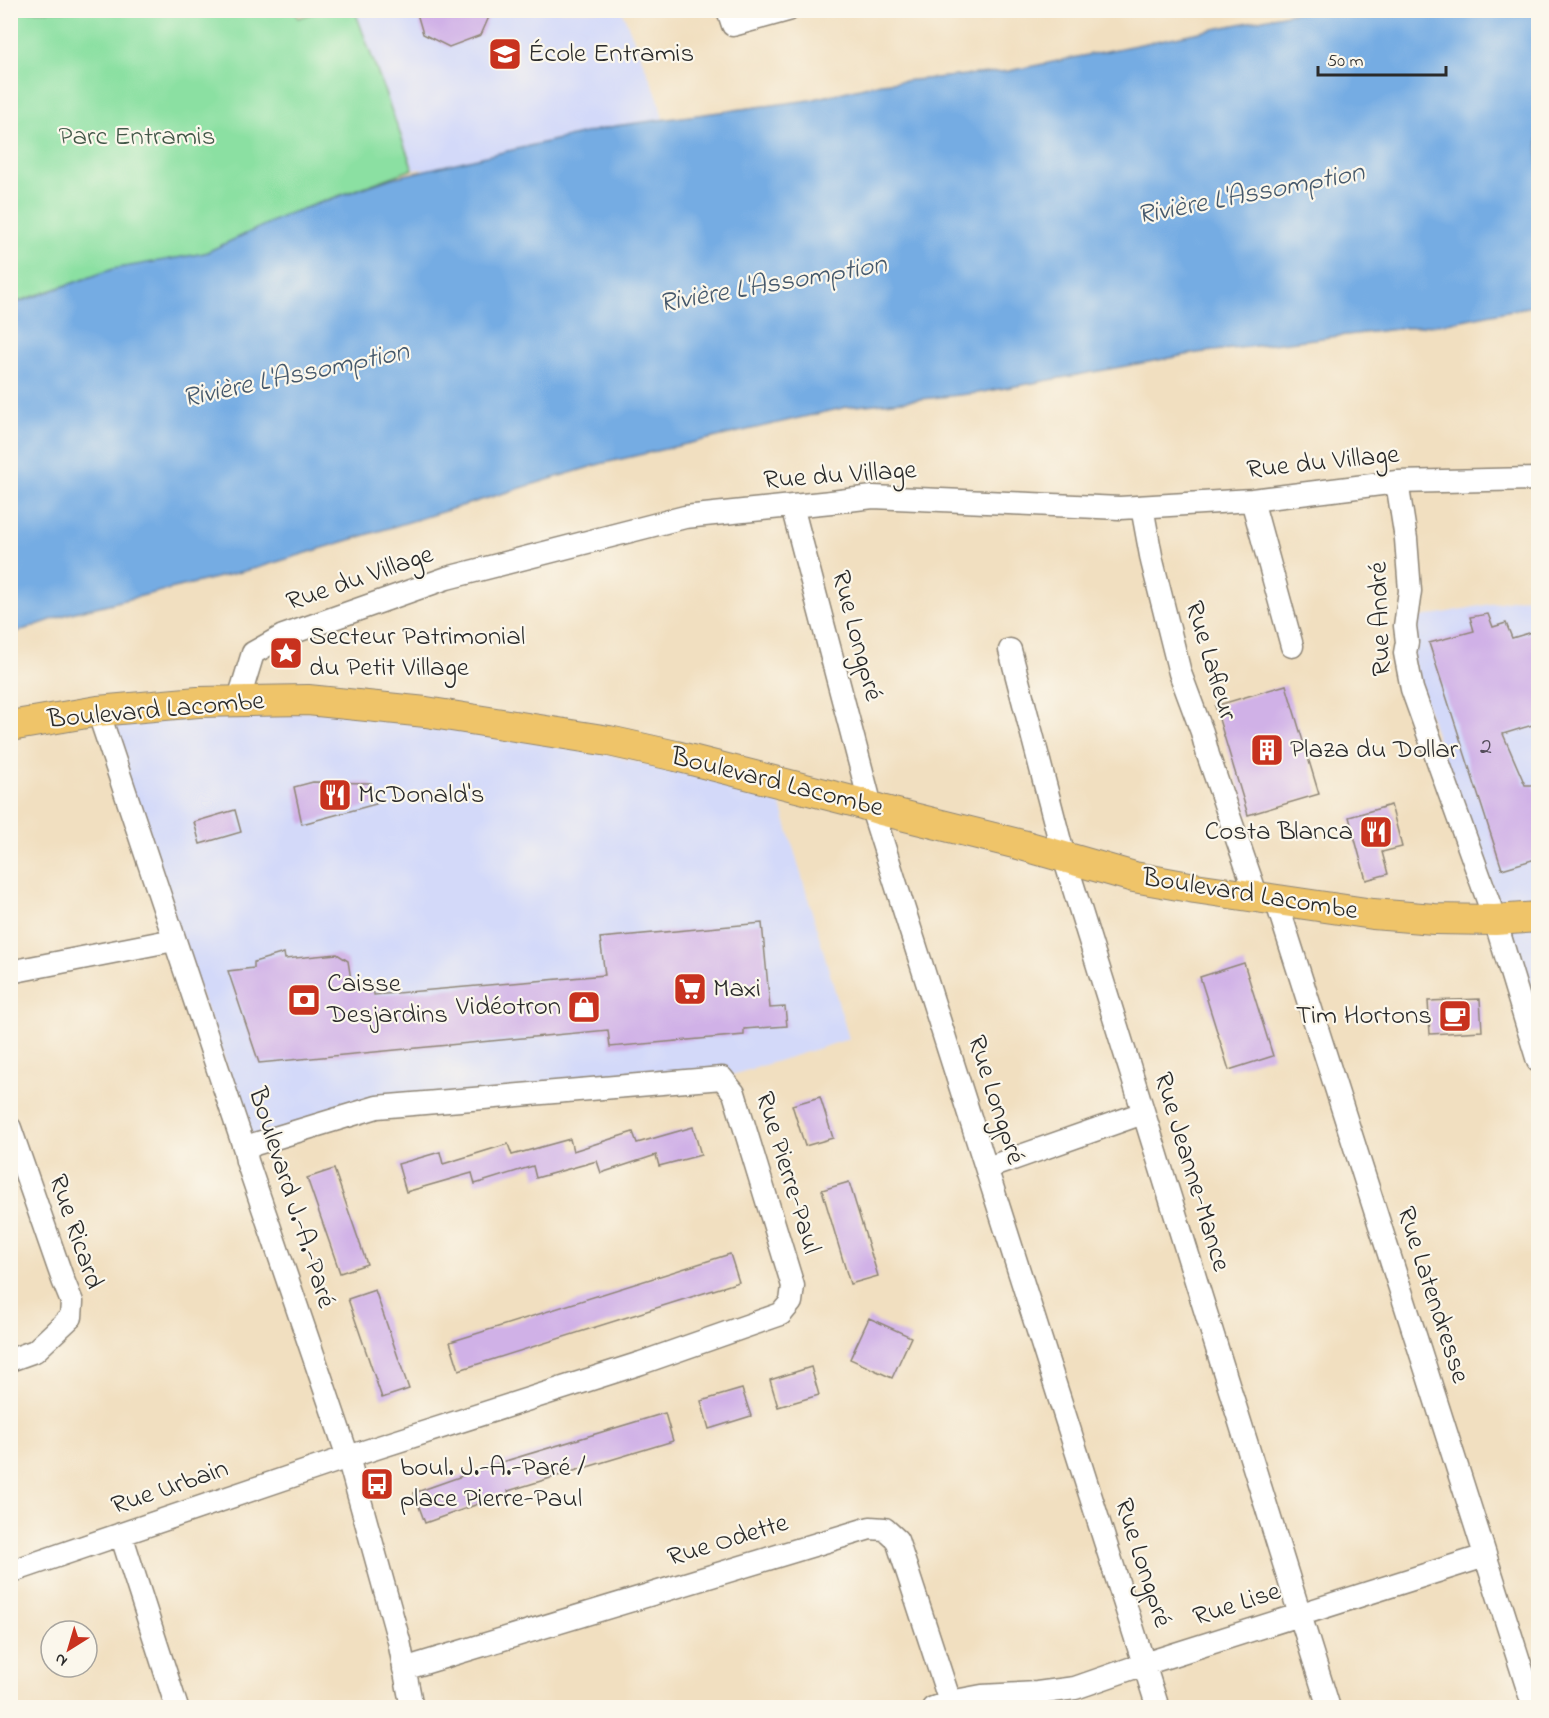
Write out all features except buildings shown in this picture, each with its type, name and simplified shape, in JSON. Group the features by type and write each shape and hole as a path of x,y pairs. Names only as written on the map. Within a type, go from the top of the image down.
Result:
{"main road":[{"name":"Boulevard Lacombe","path":"10,726 98,711 198,702 308,700 426,712 609,741 708,764 1022,845 1134,877 1373,914 1434,919 1495,920 1539,917"}],"street":[{"path":"728,10 733,25 788,10"},
{"name":"Rue du Village","path":"238,702 253,653 283,636 447,578 685,517 873,496 1120,508 1252,500 1397,482 1539,479"},
{"name":"Rue André","path":"1397,482 1406,539 1410,591 1405,626 1407,642 1405,653 1412,689 1495,920 1539,1061"},
{"path":"1252,500 1292,646"},
{"name":"Rue Longpré","path":"792,506 872,806 1158,1707"},
{"name":"Rue Lafleur","path":"1142,507 1152,561 1180,673 1208,755 1267,898"},
{"name":"Rue Jeanne-Mance","path":"1010,650 1064,857 1329,1707"},
{"name":"Boulevard J.-A.-Paré","path":"98,711 348,1457 399,1641 412,1707"},
{"name":"Rue Latendresse","path":"1267,898 1534,1707"},
{"path":"10,972 174,940"},
{"name":"Rue Pierre-Paul","path":"245,1150 255,1144 377,1107 722,1078 734,1094 792,1286 791,1302 781,1314 641,1363 348,1457"},
{"path":"987,1168 1143,1113"},
{"name":"Rue Ricard","path":"10,1128 17,1167 72,1302 71,1317 35,1351 10,1360"},
{"name":"Rue Urbain","path":"10,1572 348,1457"},
{"name":"Rue Odette","path":"404,1669 870,1528 885,1529 897,1540 945,1706"},
{"path":"121,1534 177,1707"},
{"name":"Rue Lise","path":"945,1706 982,1696 1075,1688 1485,1556"}],"shaded area":[{"name":"École Entramis","path":"355,11 622,11 658,98 663,120 615,126 427,170 414,169"},
{"path":"1538,595 1538,1061 1407,642 1406,620"},
{"path":"98,711 426,712 778,795 849,1039 722,1078 377,1107 255,1144"}],"green space":[{"name":"Parc Entramis","path":"295,10 298,18 320,11 355,11 413,169 291,213 205,253 112,270 11,302 11,11"}],"water":[{"name":"Rivière L'Assomption","path":"1302,11 1538,11 1538,305 1447,323 1197,353 978,393 847,407 600,464 257,568 71,613 11,634 11,303 113,269 205,253 288,214 392,178 615,126 810,100 881,83 1009,71"}],"place":[{"name":"École Entramis","path":"505,54"},
{"name":"Secteur Patrimonial du Petit Village","path":"286,653"},
{"name":"Plaza du Dollar","path":"1267,750"},
{"name":"McDonald's","path":"335,795"},
{"name":"Costa Blanca","path":"1376,832"},
{"name":"Maxi","path":"690,989"},
{"name":"Caisse Desjardins","path":"304,1000"},
{"name":"Vidéotron","path":"584,1007"},
{"name":"Tim Hortons","path":"1455,1016"},
{"name":"boul. J.-A.-Paré / place Pierre-Paul","path":"377,1484"}]}
